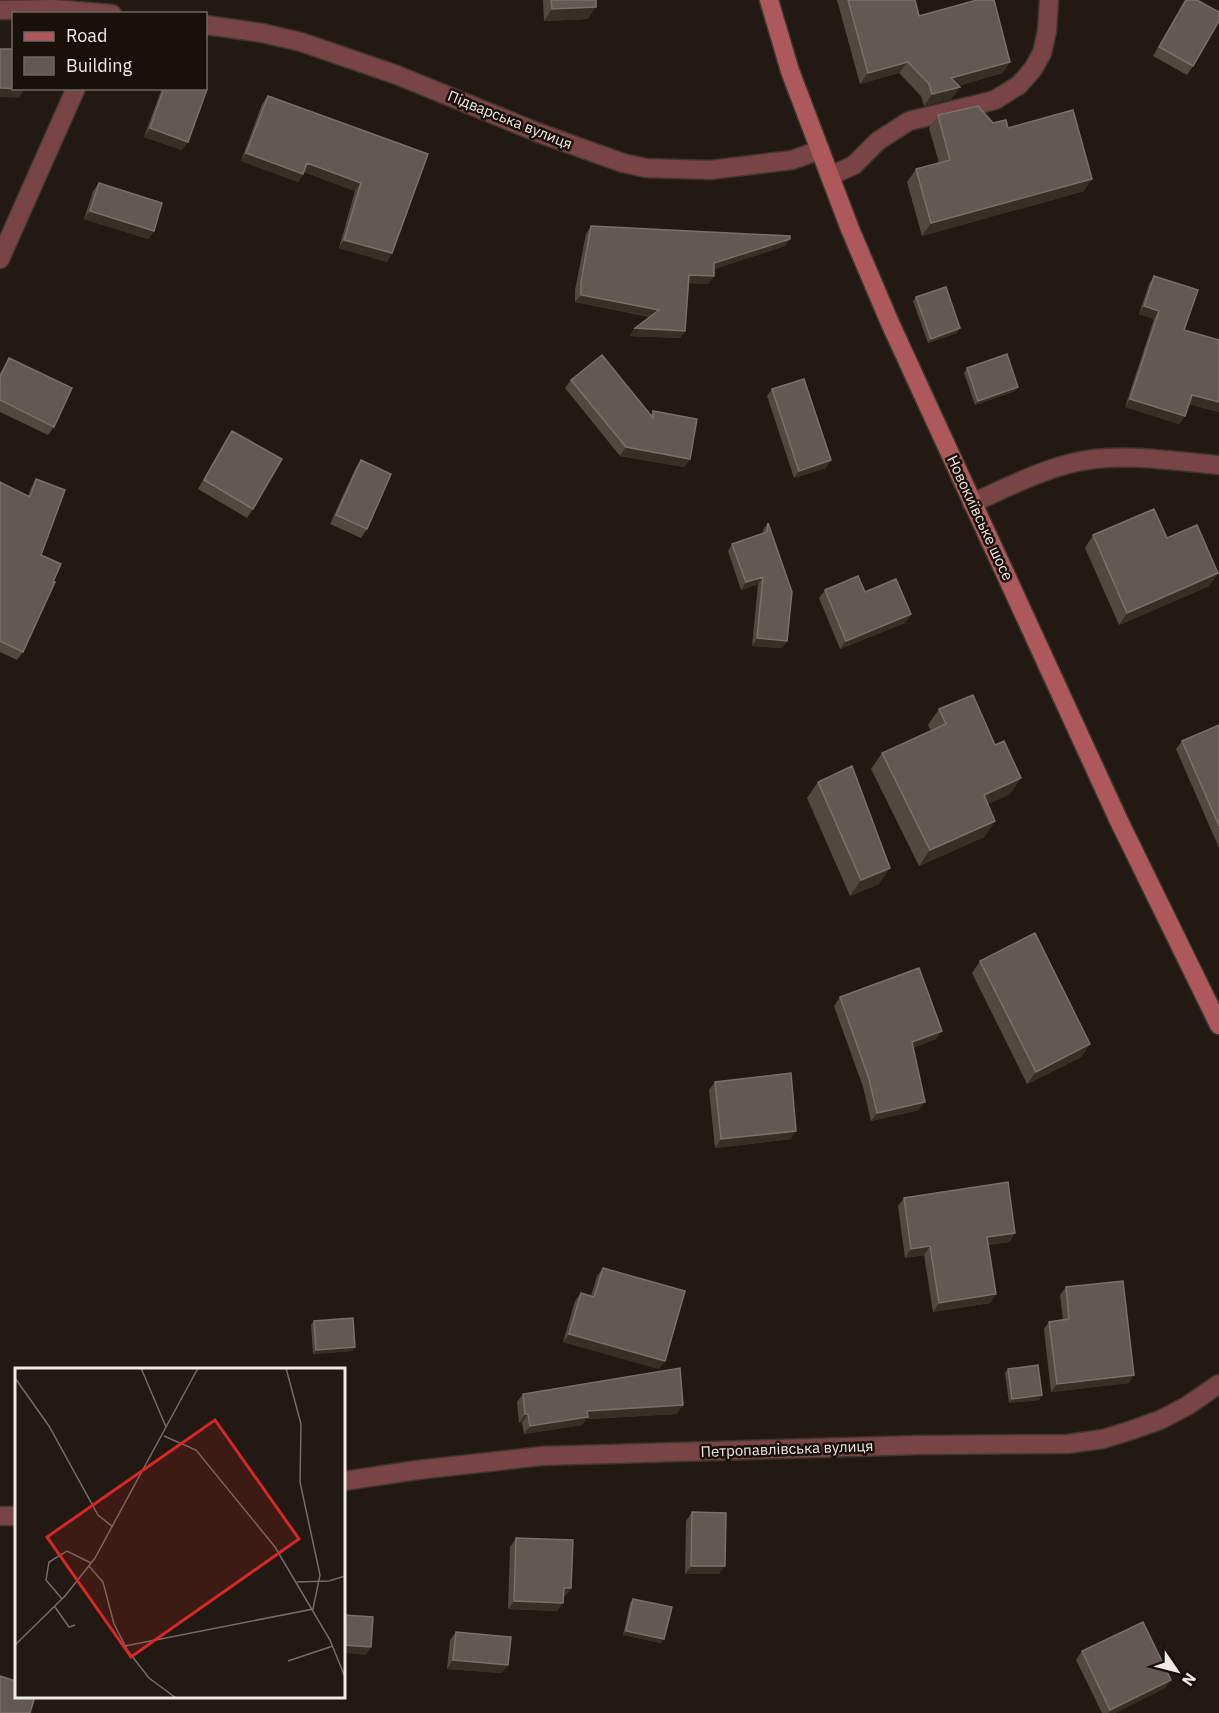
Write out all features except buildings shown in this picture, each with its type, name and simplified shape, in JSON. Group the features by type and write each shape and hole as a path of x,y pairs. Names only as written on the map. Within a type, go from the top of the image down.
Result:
{"main road":[{"name":"Новокиївське шосе","path":"769,0 790,71 850,229 890,323 1119,821 1219,1025"}],"street":[{"path":"830,176 854,165 878,141 909,121 995,100 1019,85 1034,69 1042,53 1047,31 1049,0"},
{"path":"0,10 53,9 92,12"},
{"name":"Підварська вулиця","path":"207,25 262,33 311,45 398,75 539,133 623,163 646,168 710,170 763,165 792,160 820,150"},
{"path":"0,259 75,90"},
{"path":"972,503 1060,466 1094,459 1125,457 1219,465"},
{"name":"Петропавлівська вулиця","path":"345,1481 417,1470 552,1456 920,1445 1067,1444 1103,1438 1160,1420 1187,1406 1219,1384"}]}
